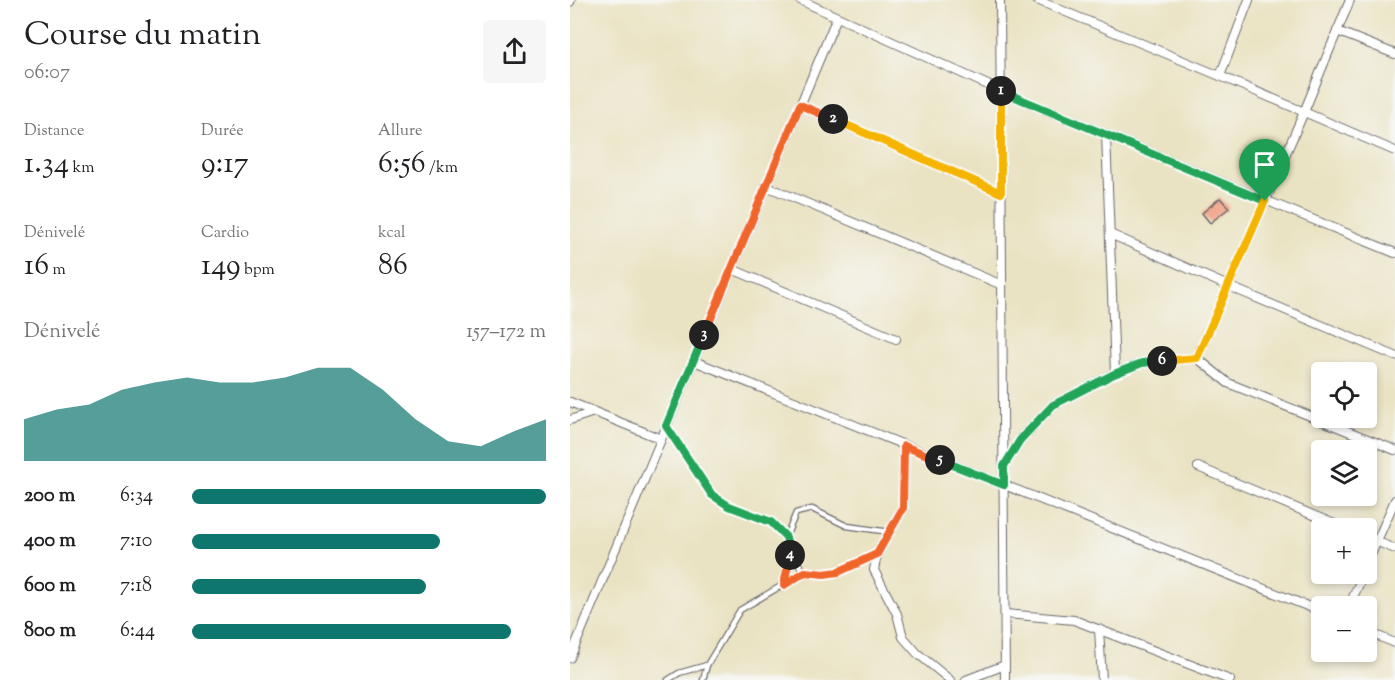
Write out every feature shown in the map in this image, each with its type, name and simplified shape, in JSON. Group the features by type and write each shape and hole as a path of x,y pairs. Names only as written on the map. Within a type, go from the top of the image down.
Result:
{"street":[{"path":"800,0 1001,91 1395,253"},
{"path":"1000,0 1005,680"},
{"path":"1036,0 1395,151"},
{"path":"1220,76 1249,0"},
{"path":"1197,358 1350,0"},
{"path":"570,658 837,16"},
{"path":"1337,31 1395,54"},
{"path":"800,105 1001,193"},
{"path":"1106,134 1114,374"},
{"path":"766,186 1002,285"},
{"path":"1110,234 1395,356"},
{"path":"732,269 896,339"},
{"path":"1004,466 1020,440 1053,405 1114,374 1142,363 1197,358 1228,383 1395,450"},
{"path":"694,361 1311,608"},
{"path":"570,402 661,439"},
{"path":"570,420 594,412"},
{"path":"904,446 903,508 877,554 874,570 897,614 903,638 917,653 950,680"},
{"path":"1198,467 1320,518"},
{"path":"1395,500 1377,542 1395,549"},
{"path":"1005,614 1074,620 1230,680"},
{"path":"1099,629 1102,680"},
{"path":"1377,636 1395,643"},
{"path":"966,680 1005,665"}],"lane":[{"path":"666,426 712,495 729,506 771,522 786,537 790,553 805,572"},
{"path":"786,537 796,513 812,509 847,526 890,532"},
{"path":"784,585 790,553"},
{"path":"703,680 706,665 740,610 805,572 824,574 838,572 877,554"},
{"path":"668,680 680,673 706,665"}],"building":[{"path":"1220,198 1229,208 1210,223 1202,213"}],"route":[{"path":"1001,91 1265,201 1197,358 1142,363 1114,374 1053,405 1020,440 1004,466 1004,485 904,446 903,508 877,554 838,572 824,574 805,572 784,585 790,553 786,537 771,522 729,506 712,495 666,426 800,105 1001,193 1001,91"}]}
